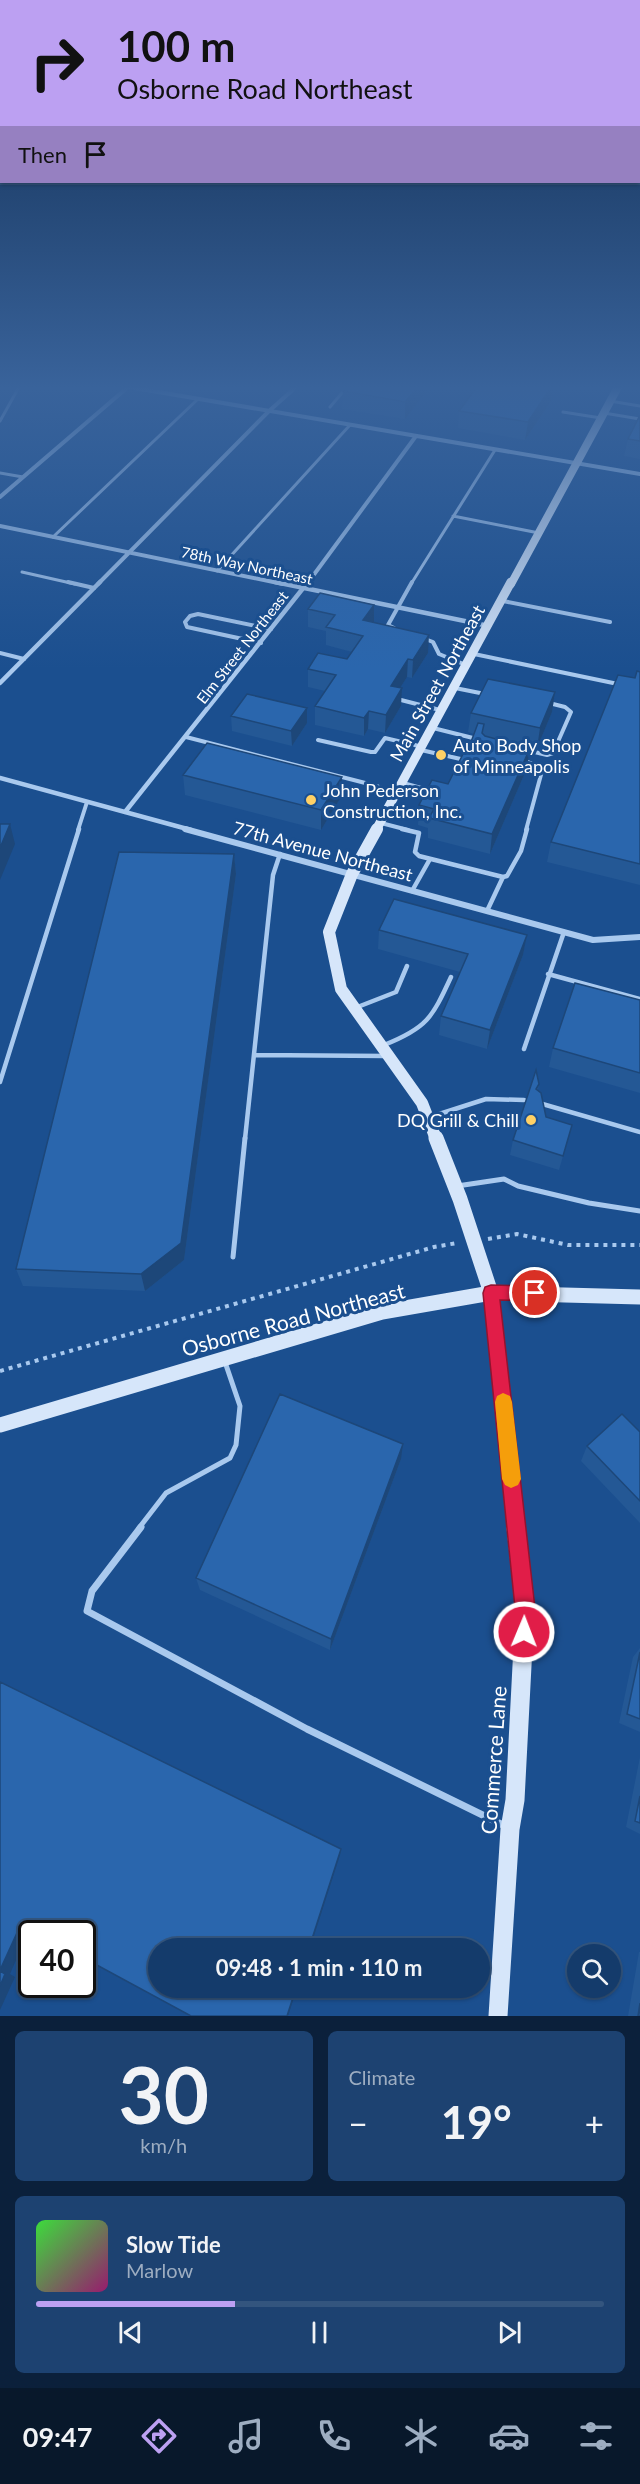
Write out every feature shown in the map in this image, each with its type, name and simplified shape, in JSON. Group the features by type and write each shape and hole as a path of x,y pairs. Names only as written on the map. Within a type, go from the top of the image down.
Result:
{"street":[{"path":"0,497 18,481"},
{"path":"0,683 199,481"},
{"name":"Elm Street Northeast","path":"125,812 304,588 383,481"},
{"name":"Main Street Northeast","path":"491,1293 475,1241 422,1103 341,989 329,932 352,874 566,481"},
{"name":"78th Way Northeast","path":"0,526 489,626"},
{"name":"77th Avenue Northeast","path":"0,778 593,940 640,937"},
{"name":"Osborne Road Northeast","path":"0,1425 382,1312 491,1293 640,1297"},
{"name":"Commerce Lane","path":"491,1293 525,1608 515,1800 510,1829 498,2016"}],"lane":[{"path":"53,537 112,481"},
{"path":"216,570 298,481"},
{"path":"399,630 388,626 396,607 475,481"},
{"path":"453,516 539,533"},
{"path":"22,572 94,588"},
{"path":"503,601 610,622"},
{"path":"261,643 187,627 185,622 190,616 198,614 271,630"},
{"path":"422,638 433,642 439,654 468,665"},
{"path":"0,653 24,659"},
{"path":"474,654 629,686"},
{"path":"455,688 490,695"},
{"path":"401,700 443,710"},
{"path":"519,749 547,755 553,753 571,712 565,706 542,702"},
{"path":"433,728 487,741"},
{"path":"186,737 377,786 396,794"},
{"path":"318,740 375,752 385,738 465,760"},
{"path":"381,823 419,833 415,852 419,856 502,877 507,876 521,851 542,771 540,767 512,758"},
{"path":"403,783 434,791"},
{"path":"0,1082 87,802"},
{"path":"233,1257 273,875 280,854"},
{"path":"412,891 430,859"},
{"path":"487,911 502,877"},
{"path":"524,1049 564,932"},
{"path":"355,1008 396,992 407,966"},
{"path":"548,974 640,999"},
{"path":"381,1046 403,1038 426,1025 451,977"},
{"path":"254,1055 389,1057"},
{"path":"428,1118 486,1099 524,1100"},
{"path":"537,1103 640,1132"},
{"path":"454,1186 504,1179 518,1186 589,1203 640,1211"},
{"path":"224,1359 240,1406 236,1445 230,1458 166,1493 92,1591 87,1611 307,1729 510,1829"}],"path":[{"path":"0,1371 434,1246 517,1234 568,1245 640,1245"}],"building":[{"path":"320,593 374,605 363,620 429,635 413,660 408,659 391,686 402,688 386,715 369,711 364,718 315,706 336,675 308,669 318,653 347,659 363,636 326,627 335,615 308,609"},
{"path":"637,671 640,672 640,864 551,842 618,675 635,678"},
{"path":"488,679 555,692 540,728 471,713"},
{"path":"247,694 307,708 291,731 231,716"},
{"path":"478,723 484,724 482,733 485,736 530,748 492,834 429,818 434,809 419,805 432,780 448,784 471,742"},
{"path":"207,743 342,777 321,810 183,775"},
{"path":"0,824 10,824 0,848"},
{"path":"119,852 234,854 181,1243 141,1274 16,1269"},
{"path":"394,899 527,935 490,1030 441,1016 468,954 379,930"},
{"path":"575,983 640,1000 640,1073 553,1048"},
{"name":"DQ Grill & Chill","path":"536,1070 539,1084 536,1089 541,1093 546,1117 572,1125 563,1156 513,1140"},
{"path":"280,1394 403,1444 331,1639 196,1578"},
{"path":"622,1414 640,1432 640,1501 587,1446"},
{"path":"640,1652 640,1719 627,1714"},
{"path":"0,1682 341,1849 312,1938 148,1938 148,1993 96,1965 96,1920 18,1920 18,1931 0,1970"},
{"path":"640,1796 640,1823 635,1821"},
{"path":"0,1971 5,1974 0,1986"},
{"path":"158,1998 293,1998 287,2016 191,2016"}],"slow traffic":[{"path":"503,1402 511,1479"}],"place":[{"name":"Auto Body Shop of Minneapolis","path":"441,755"},
{"name":"John Pederson Construction, Inc.","path":"311,800"},
{"name":"DQ Grill & Chill","path":"531,1120"}],"route":[{"path":"524,1632 525,1608 491,1293 535,1293"}]}
